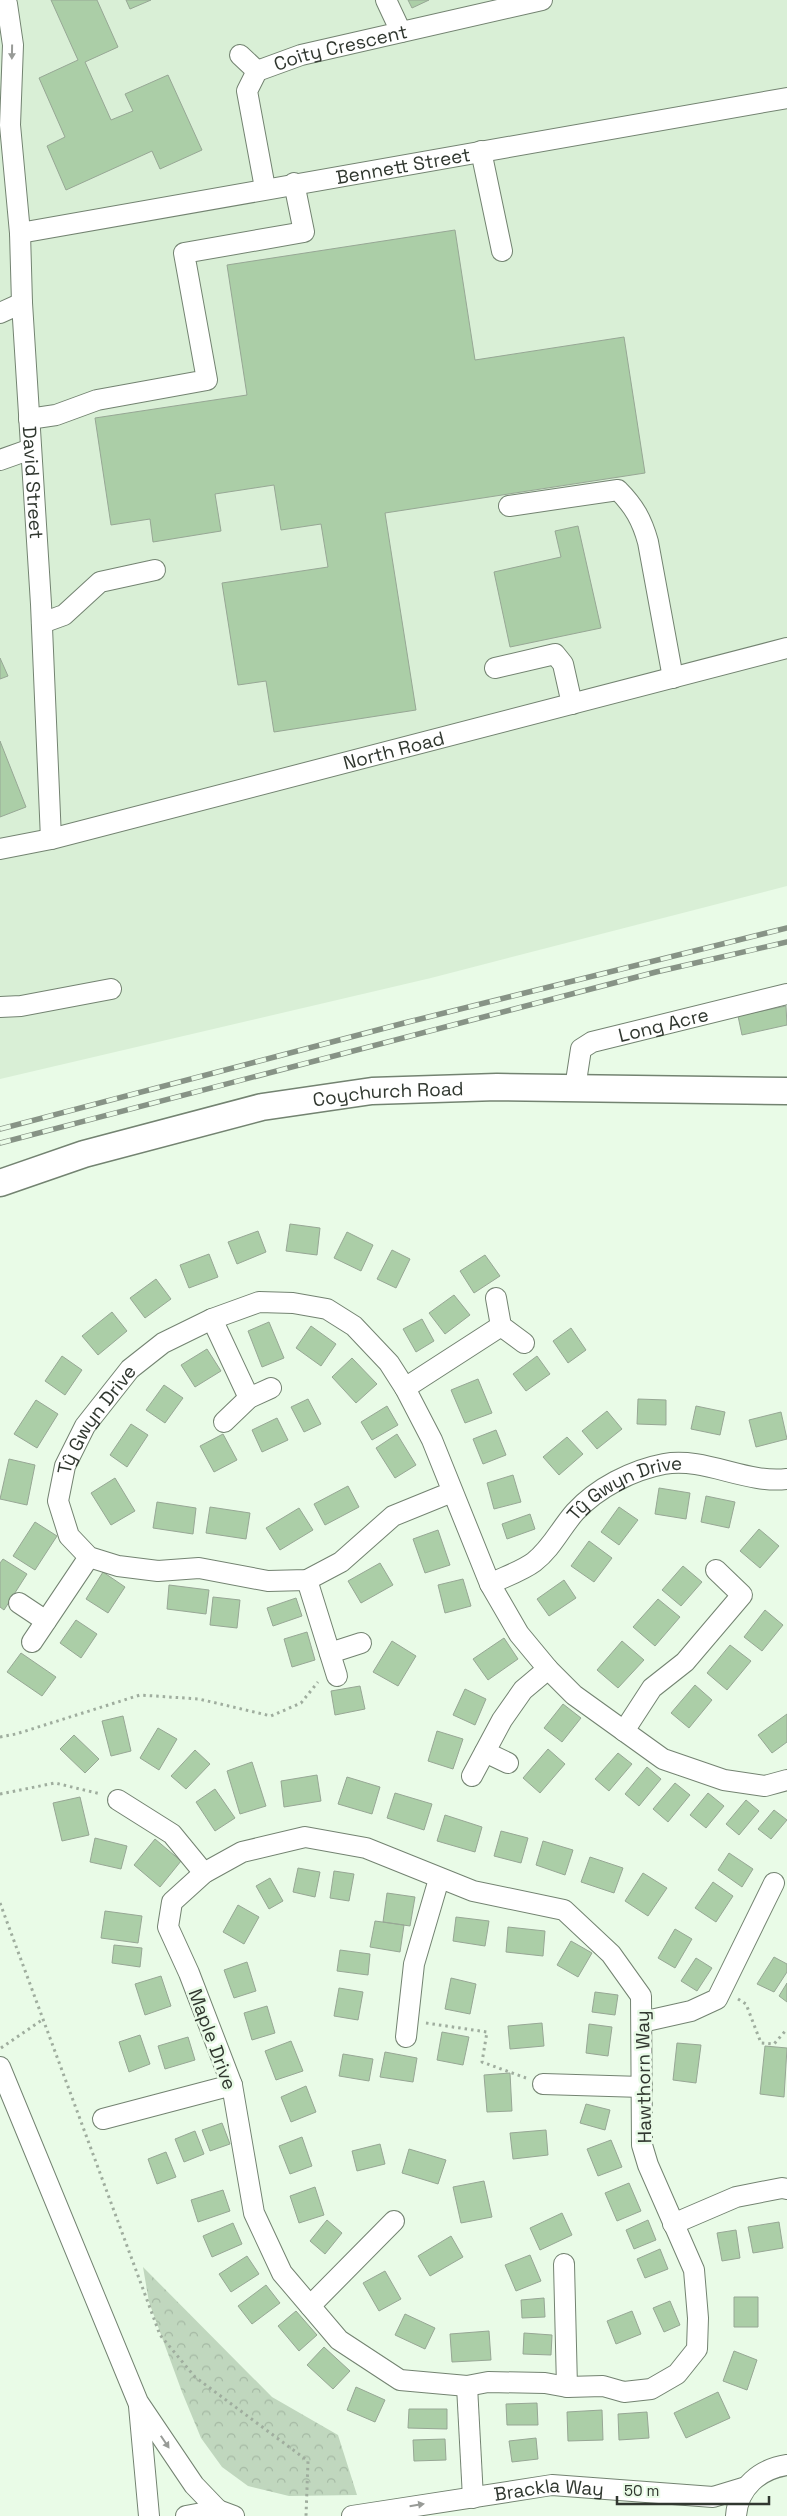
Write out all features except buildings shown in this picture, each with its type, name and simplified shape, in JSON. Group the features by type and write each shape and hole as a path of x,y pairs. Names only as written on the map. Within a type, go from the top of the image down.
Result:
{"main road":[{"name":"Coychurch Road","path":"0,1183 84,1154 262,1107 372,1091 498,1087 787,1091"}],"street":[{"path":"386,0 401,32"},
{"name":"Coity Crescent","path":"264,188 247,91 257,71 301,55 330,56 401,32 542,0"},
{"path":"0,28 8,2"},
{"name":"David Street","path":"8,2 13,45 5,122 20,233 22,303 42,623 51,839"},
{"path":"240,55 257,71"},
{"name":"Bennett Street","path":"20,233 264,188 787,98"},
{"path":"481,151 502,251"},
{"path":"29,419 56,415 98,400 207,380 184,253 304,232 294,183"},
{"path":"0,313 22,303"},
{"path":"0,460 31,449"},
{"path":"509,506 618,490 633,506 643,524 673,678"},
{"path":"42,623 64,615 100,582 155,570"},
{"name":"North Road","path":"0,849 51,839 787,648"},
{"path":"495,668 555,654 563,664 572,704"},
{"path":"0,1006 21,1006 111,989"},
{"name":"Long Acre","path":"576,1088 582,1049 592,1042 787,994"},
{"path":"496,1298 501,1326 524,1343"},
{"name":"Tŷ Gwyn Drive","path":"452,1492 393,1516 341,1562 307,1580 268,1581 199,1568 158,1571 118,1566 89,1557 69,1536 58,1501 65,1466 81,1434 130,1369 163,1343 212,1319 259,1302 293,1303 326,1309 354,1326 389,1363 405,1388 432,1440 490,1584 519,1634 548,1669 574,1694 663,1759 724,1780 764,1786 787,1780"},
{"path":"212,1319 249,1398"},
{"path":"405,1388 501,1326"},
{"path":"224,1422 249,1398 271,1388"},
{"name":"Tŷ Gwyn Drive","path":"490,1584 533,1563 552,1546 574,1513 592,1495 639,1470 666,1464 698,1464 736,1475 769,1481 787,1479"},
{"path":"32,1642 89,1557"},
{"path":"624,1731 652,1688 685,1662 742,1595 716,1570"},
{"path":"307,1580 333,1664 361,1644"},
{"path":"19,1604 46,1621"},
{"path":"472,1776 502,1720 523,1690 548,1669"},
{"path":"485,1752 508,1763"},
{"path":"118,1800 172,1834 204,1873"},
{"name":"Maple Drive","path":"467,2386 400,2380 339,2340 282,2273 254,2213 232,2085 189,1973 168,1927 172,1902 204,1873 242,1852 305,1837 366,1848 439,1879 473,1891"},
{"path":"407,2028 414,1964 439,1879"},
{"path":"642,2022 692,2011 716,1999 774,1883"},
{"name":"Hawthorn Way","path":"467,2386 488,2382 545,2383 567,2387 603,2386 624,2392 651,2389 676,2374 697,2349 698,2318 694,2270 648,2164 642,2145 641,1996 611,1954 564,1910 473,1891"},
{"path":"0,2067 138,2402 194,2485 226,2513"},
{"path":"543,2084 642,2087"},
{"path":"103,2119 232,2085"},
{"path":"673,2224 736,2196 782,2188 787,2189"},
{"path":"310,2306 394,2221"},
{"path":"564,2264 567,2387"},
{"path":"467,2386 473,2498"},
{"path":"138,2402 149,2516"},
{"path":"736,2516 746,2487 756,2476 768,2470 787,2465"},
{"name":"Brackla Way","path":"352,2516 552,2485 713,2497 746,2487"},
{"path":"186,2516 226,2513"}],"path":[{"path":"0,1737 16,1734 140,1695 199,1699 271,1716 301,1703 333,1664"},
{"path":"0,1794 55,1783 118,1800"},
{"path":"0,1903 160,2335 195,2376 308,2461 306,2516"},
{"path":"721,1990 746,2004 761,2043 774,2044 787,2029"},
{"path":"0,2048 42,2020"},
{"path":"407,2028 487,2032 482,2062 543,2084"}],"shaded area":[{"path":"0,0 787,0 787,886 431,978 0,1079"}],"green space":[{"path":"143,2267 272,2397 338,2435 357,2495 289,2496 248,2486 222,2467 201,2438 182,2392 149,2302"}],"railway":[{"path":"0,1129 408,1022 787,928"},
{"path":"0,1143 656,972 787,942"}]}
